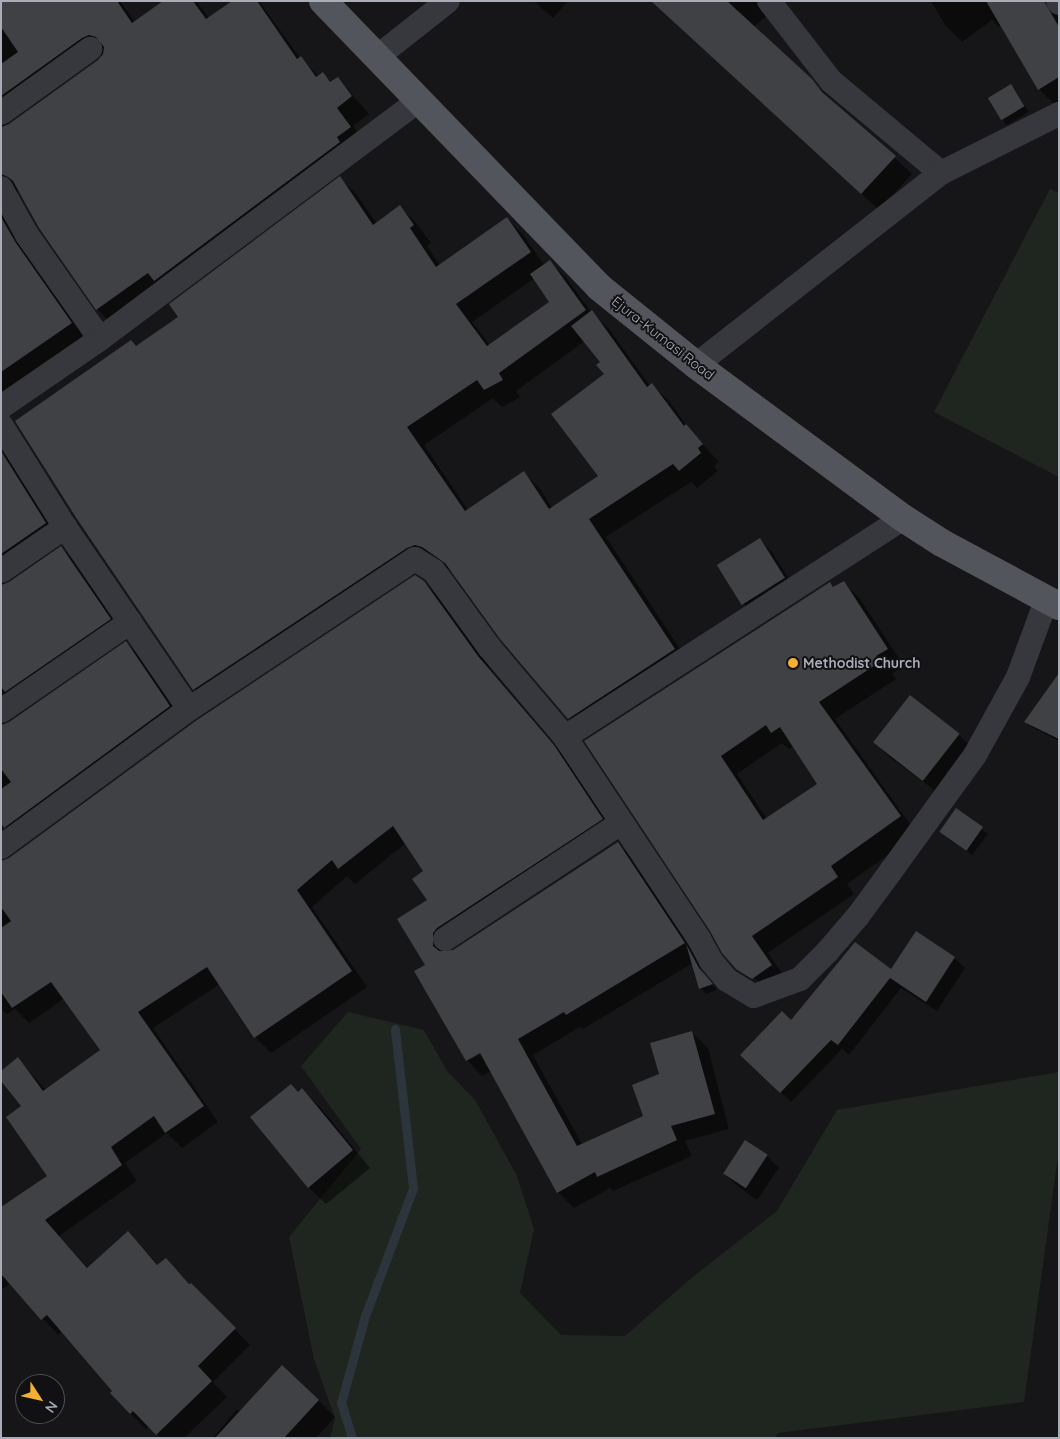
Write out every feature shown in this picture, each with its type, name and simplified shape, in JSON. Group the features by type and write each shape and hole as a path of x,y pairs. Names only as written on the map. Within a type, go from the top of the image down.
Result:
{"main road":[{"name":"Ejura-Kumasi Road","path":"323,1 599,287 696,365 903,518 942,543 1052,604"}],"street":[{"path":"378,57 448,1"},
{"path":"769,1 831,81 941,173"},
{"path":"1,113 90,49"},
{"path":"1,407 100,339 419,100"},
{"path":"696,365 941,173 1059,114"},
{"path":"1,188 27,235 100,339"},
{"path":"1,425 65,527 189,709"},
{"path":"565,736 903,518"},
{"path":"1,571 65,527"},
{"path":"1,847 189,709 415,560 434,571 489,647 565,736 621,824 699,939 711,962 727,980 754,996 800,978 827,952 858,916 975,755 1018,677 1052,604"},
{"path":"1,711 130,622"},
{"path":"445,939 621,824"}],"shaded area":[{"path":"1050,189 1059,193 1059,477 934,412"},
{"path":"348,1012 424,1030 447,1071 475,1100 517,1176 534,1229 520,1293 561,1335 625,1336 695,1275 777,1211 837,1110 1059,1072 1059,1149 1024,1402 778,1433 775,1438 330,1438 335,1418 314,1359 289,1237 361,1149 301,1066"}],"building":[{"path":"1,1 117,1 132,23 163,1 193,1 206,19 232,1 257,1 297,59 301,56 316,77 323,72 330,82 338,77 352,96 337,108 351,127 337,137 340,142 154,281 148,273 96,310 39,228 13,181 1,174 1,127 9,124 98,60 103,54 104,47 96,37 89,35 82,38 1,96 1,64 18,52 1,27"},
{"path":"651,1 727,1 812,79 822,92 896,156 861,194"},
{"path":"986,1 1044,1 1059,27 1059,77 1038,90"},
{"path":"1011,84 1024,106 1001,120 988,98"},
{"path":"340,176 373,225 400,205 414,225 410,228 436,267 507,217 531,252 456,304 487,346 549,302 530,274 550,260 586,310 499,373 503,380 484,390 477,380 407,427 465,511 524,471 549,509 598,476 551,414 604,374 596,365 600,362 571,326 592,310 647,387 652,383 684,426 686,424 703,444 698,448 701,453 679,471 673,464 589,519 675,649 568,719 500,639 445,563 422,547 415,545 407,548 193,690 77,519 15,421 131,340 136,346 178,317 169,304"},
{"path":"1,217 16,243 72,323 1,372"},
{"path":"1,451 46,523 1,554"},
{"path":"760,538 785,578 742,605 717,565"},
{"path":"61,546 111,619 5,692 1,687 1,585 9,582"},
{"path":"415,575 424,581 478,656 554,745 603,819 437,928 433,933 433,946 439,951 453,950 618,842 685,943 566,1015 564,1012 518,1039 577,1146 643,1116 632,1085 659,1074 650,1043 692,1031 715,1114 671,1126 677,1140 597,1177 595,1172 557,1193 480,1053 466,1061 414,971 425,965 397,919 427,900 412,879 423,871 393,826 338,869 332,860 297,890 352,971 254,1038 207,967 138,1012 204,1106 165,1133 154,1116 111,1147 122,1165 45,1220 87,1268 128,1231 157,1265 166,1258 189,1284 191,1283 236,1328 198,1366 212,1381 156,1435 133,1411 130,1414 110,1393 112,1391 47,1315 41,1320 1,1274 1,1207 47,1176 6,1117 21,1106 1,1081 1,1071 18,1057 43,1091 100,1050 51,982 12,1008 1,992 1,928 11,921 1,907 1,861 9,858 197,720"},
{"path":"844,581 888,649 876,656 880,662 819,702 901,816 831,866 838,877 752,936 772,965 752,979 736,969 722,953 710,931 584,741 830,582 833,587","holes":["766,725 771,733 780,727 817,784 763,820 721,756"]},
{"path":"126,641 170,706 4,828 1,823 1,789 11,782 1,769 1,725 9,722"},
{"path":"1059,673 1059,739 1024,722"},
{"path":"910,695 960,734 923,781 873,742"},
{"path":"956,808 983,827 966,851 939,832"},
{"path":"916,931 955,957 926,1002 890,978 838,1045 831,1040 780,1093 740,1055 782,1011 791,1020 855,942 891,969"},
{"path":"686,944 699,968 713,984 699,989"},
{"path":"291,1084 298,1092 302,1088 353,1150 308,1188 250,1117"},
{"path":"745,1140 768,1155 746,1188 723,1174"},
{"path":"282,1365 319,1400 284,1438 215,1438"}],"waterway":[{"path":"352,1438 341,1403 365,1316 413,1188 395,1029"}],"place":[{"name":"Methodist Church","path":"793,663"}]}
